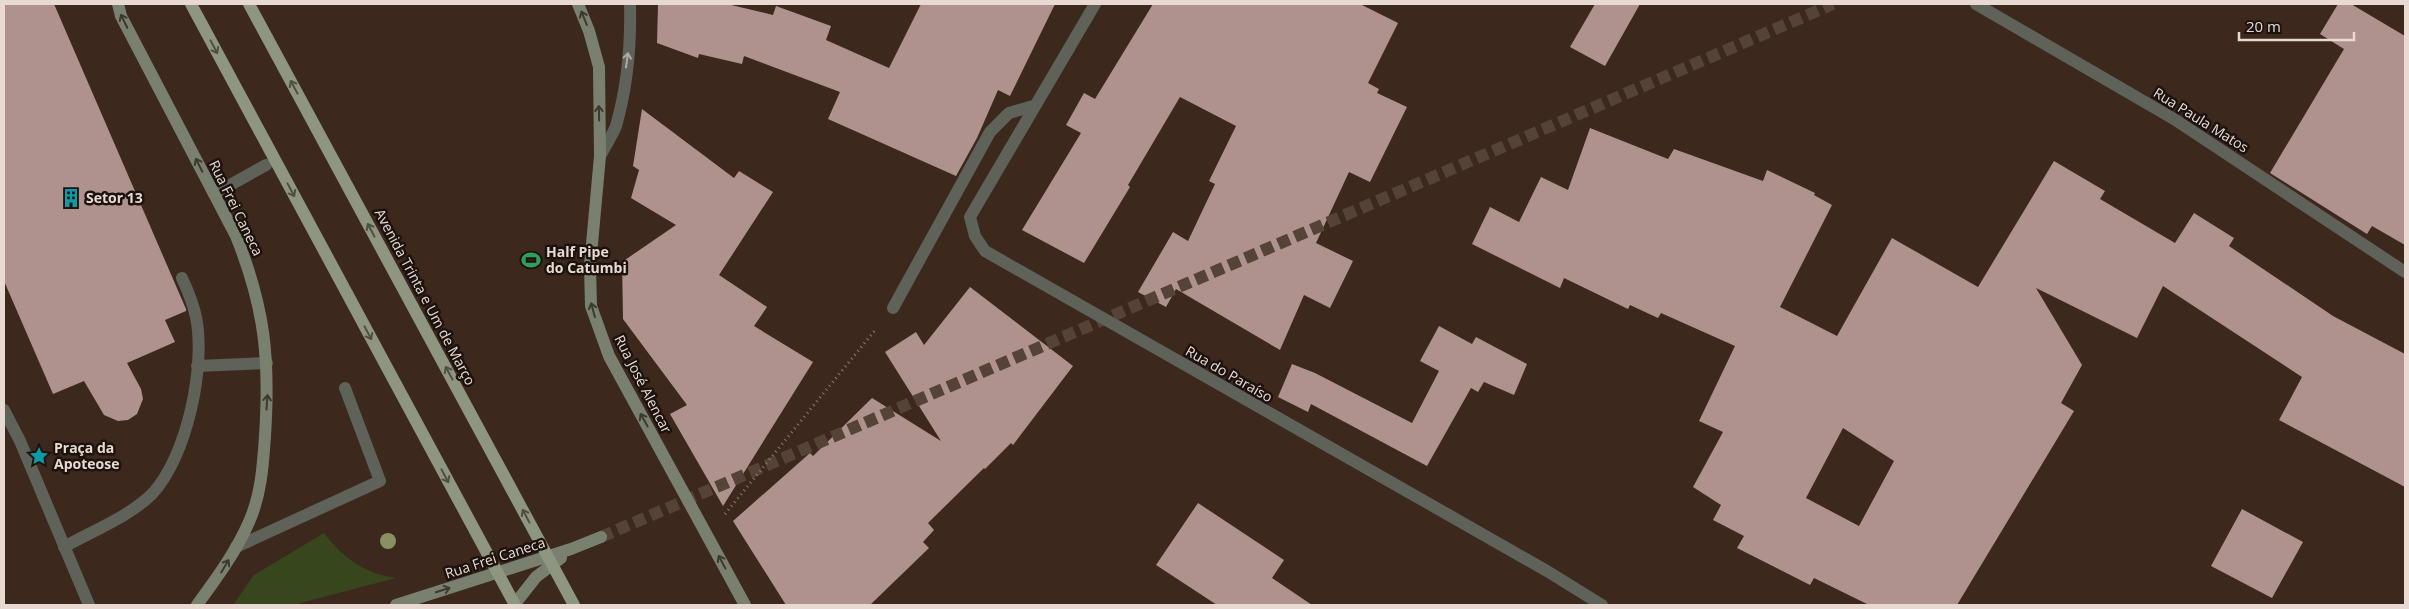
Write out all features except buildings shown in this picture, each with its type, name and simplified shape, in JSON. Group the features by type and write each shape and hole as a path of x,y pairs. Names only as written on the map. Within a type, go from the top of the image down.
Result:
{"main road":[{"path":"191,4 514,605"},
{"name":"Avenida Trinta e Um de Março","path":"249,4 574,605"}],"street":[{"name":"Rua Frei Caneca","path":"118,4 121,16 236,236 249,269 260,309 268,385 259,495 249,523 222,571 197,605"},
{"name":"Rua José Alencar","path":"578,4 589,31 599,67 600,156 590,266 591,306 609,356 745,605"},
{"path":"600,156 615,127 622,96 629,40 630,4"},
{"path":"893,308 990,132 1009,113 1033,106 1095,4"},
{"name":"Rua Paula Matos","path":"1976,4 2174,119 2405,272"},
{"name":"Rua do Paraíso","path":"1033,106 970,217 975,236 985,251 1547,571 1602,605"},
{"path":"214,194 266,165"},
{"path":"64,547 132,509 151,494 168,472 180,448 190,409 197,366 196,319 192,300 182,278"},
{"path":"197,366 267,363"},
{"path":"236,546 380,481 346,388"},
{"path":"4,410 20,441 89,605"},
{"name":"Rua Frei Caneca","path":"396,605 571,549 601,537"},
{"path":"514,605 536,578 571,549"}],"path":[{"path":"707,536 893,308"}],"green space":[{"path":"324,533 339,550 355,563 384,576 396,578 293,605 233,605 254,575"}],"tunnel":[{"path":"601,537 1833,4"}],"place":[{"name":"Setor 13","path":"71,198"},
{"name":"Half Pipe do Catumbi","path":"531,260"},
{"name":"Praça da Apoteose","path":"39,456"}]}
